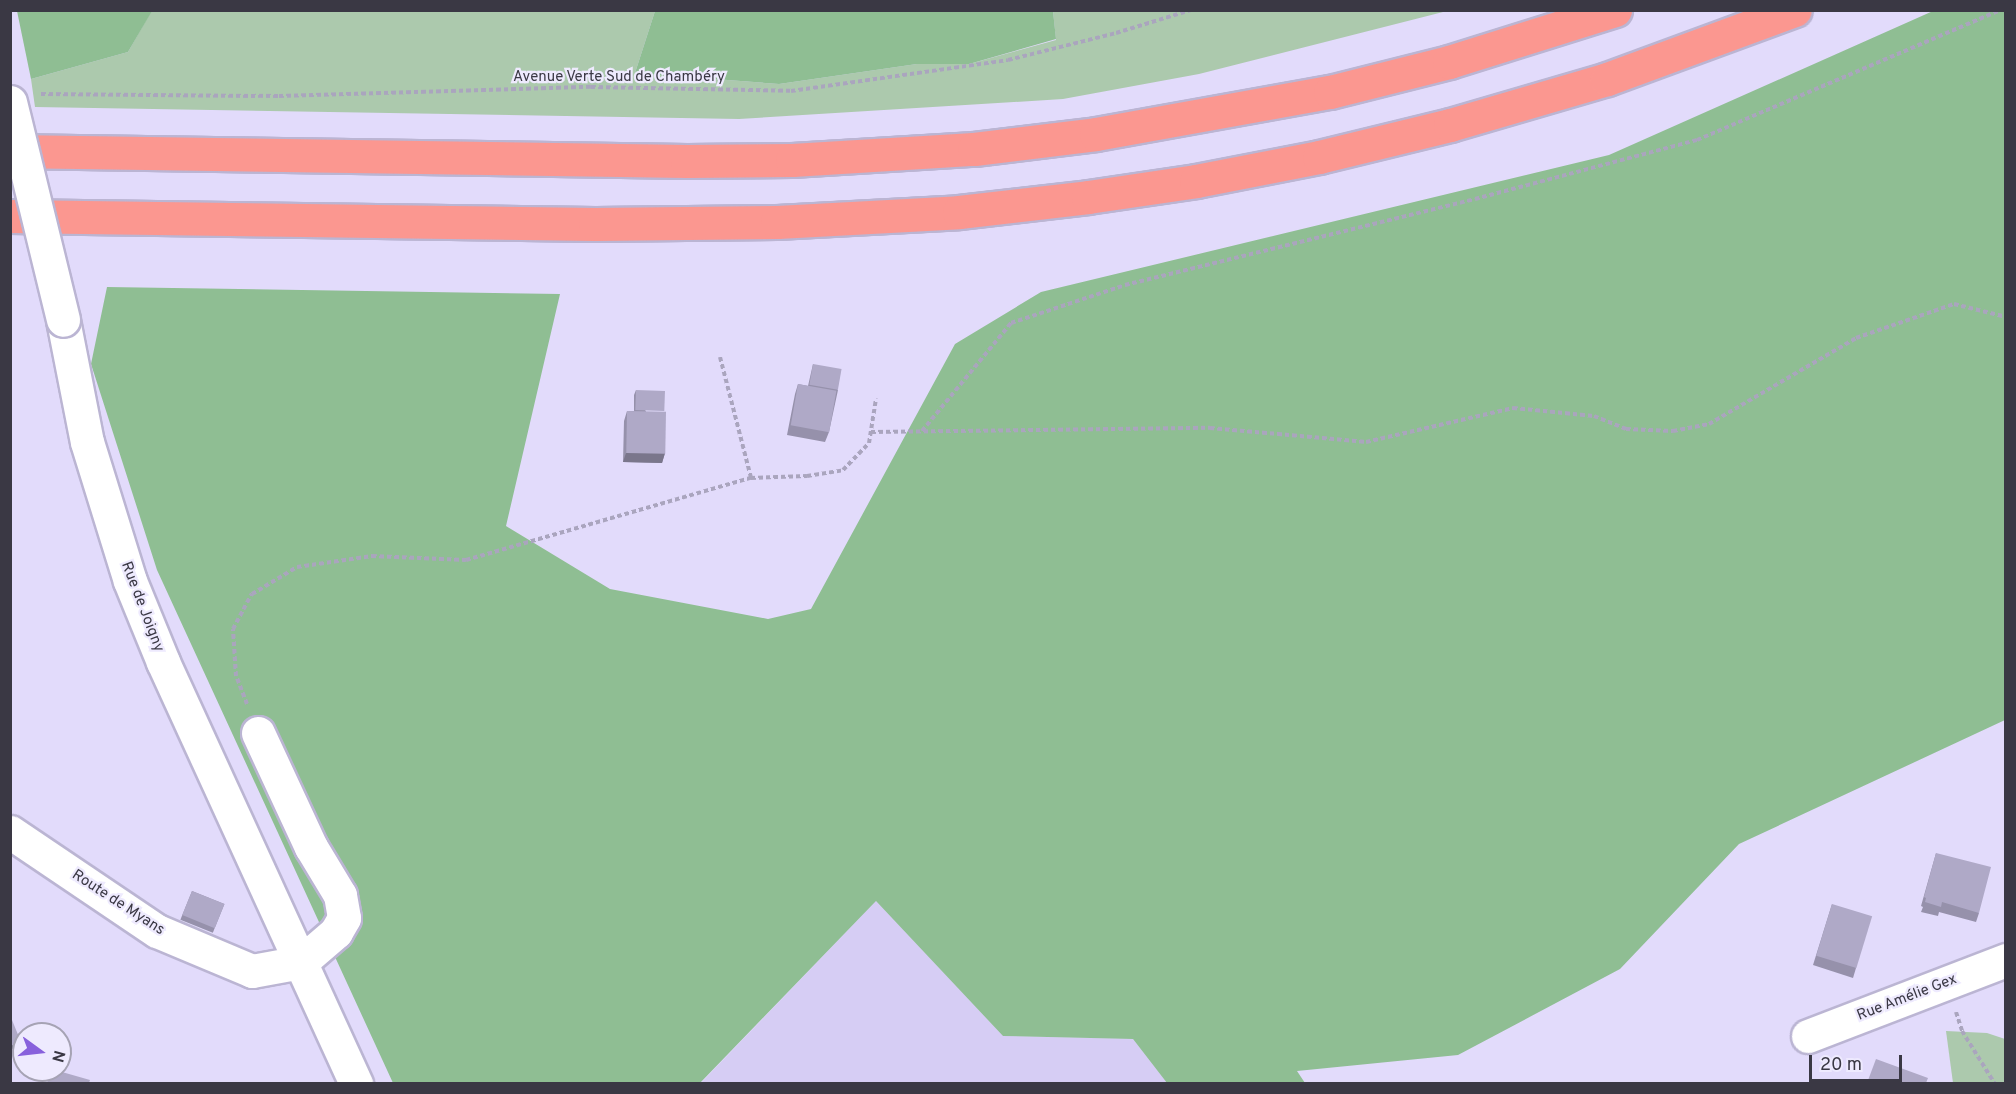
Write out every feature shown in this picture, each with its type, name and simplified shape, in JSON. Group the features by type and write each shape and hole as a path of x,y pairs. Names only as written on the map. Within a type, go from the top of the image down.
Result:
{"highway":[{"path":"10,151 687,162 792,160 974,149 1118,131 1330,92 1449,62 1615,10"},
{"path":"10,216 595,224 777,222 971,211 1196,181 1330,154 1450,125 1607,79 1796,10"}],"main road":[{"name":"Rue de Joigny","path":"24,98 87,442 130,581 163,662 356,1083"},
{"path":"258,733 310,847 340,895 344,918 336,932 301,962"},
{"name":"Route de Myans","path":"10,832 157,931 252,971 301,962"},
{"name":"Rue Amélie Gex","path":"1808,1036 2006,960"}],"path":[{"name":"Avenue Verte Sud de Chambéry","path":"24,98 279,96 591,87 791,91 1008,60 1116,33 1191,10"},
{"path":"922,431 1011,323 1125,285 1475,199 1697,140 2001,10"},
{"path":"871,432 1210,428 1366,442 1513,408 1594,416 1626,429 1672,431 1709,424 1856,338 1954,304 2006,317"},
{"path":"720,357 751,478"},
{"path":"258,733 236,676 233,629 252,594 297,567 372,556 466,560 751,478 807,476 843,470 869,443 876,399"},
{"path":"1946,982 1962,1031 1995,1083"}],"shaded area":[{"path":"876,901 1003,1036 1133,1039 1167,1083 700,1084"}],"green space":[{"path":"17,10 152,11 128,52 31,79"},
{"path":"152,10 655,11 635,73 779,84 917,64 969,64 1056,40 1053,11 1447,11 1199,74 1063,99 739,119 35,107 31,79 128,52"},
{"path":"655,11 1053,11 1056,39 969,64 917,64 779,84 635,73"},
{"path":"1933,11 2005,11 2005,720 1739,844 1620,969 1458,1055 1297,1071 1305,1083 1167,1083 1133,1039 1003,1036 876,901 700,1083 393,1083 157,570 91,364 107,287 560,294 506,526 610,589 768,619 811,609 955,344 1041,292 1609,155"},
{"path":"1946,1031 1987,1033 2005,1039 2005,1083 1953,1083"}],"building":[{"path":"813,364 842,369 838,390 809,385"},
{"path":"798,384 836,391 829,432 791,425"},
{"path":"636,390 665,391 664,411 635,410"},
{"path":"627,411 666,412 665,454 626,453"},
{"path":"1936,853 1991,867 1979,913 1942,902 1941,907 1925,902 1924,897"},
{"path":"192,891 224,904 215,928 182,915"},
{"path":"1832,904 1872,916 1856,968 1816,956"},
{"path":"10,1020 12,1020 12,1045 10,1046"},
{"path":"1876,1059 1928,1078 1926,1083 1867,1083"},
{"path":"72,1075 90,1080 89,1083 47,1083 72,1082"}]}
